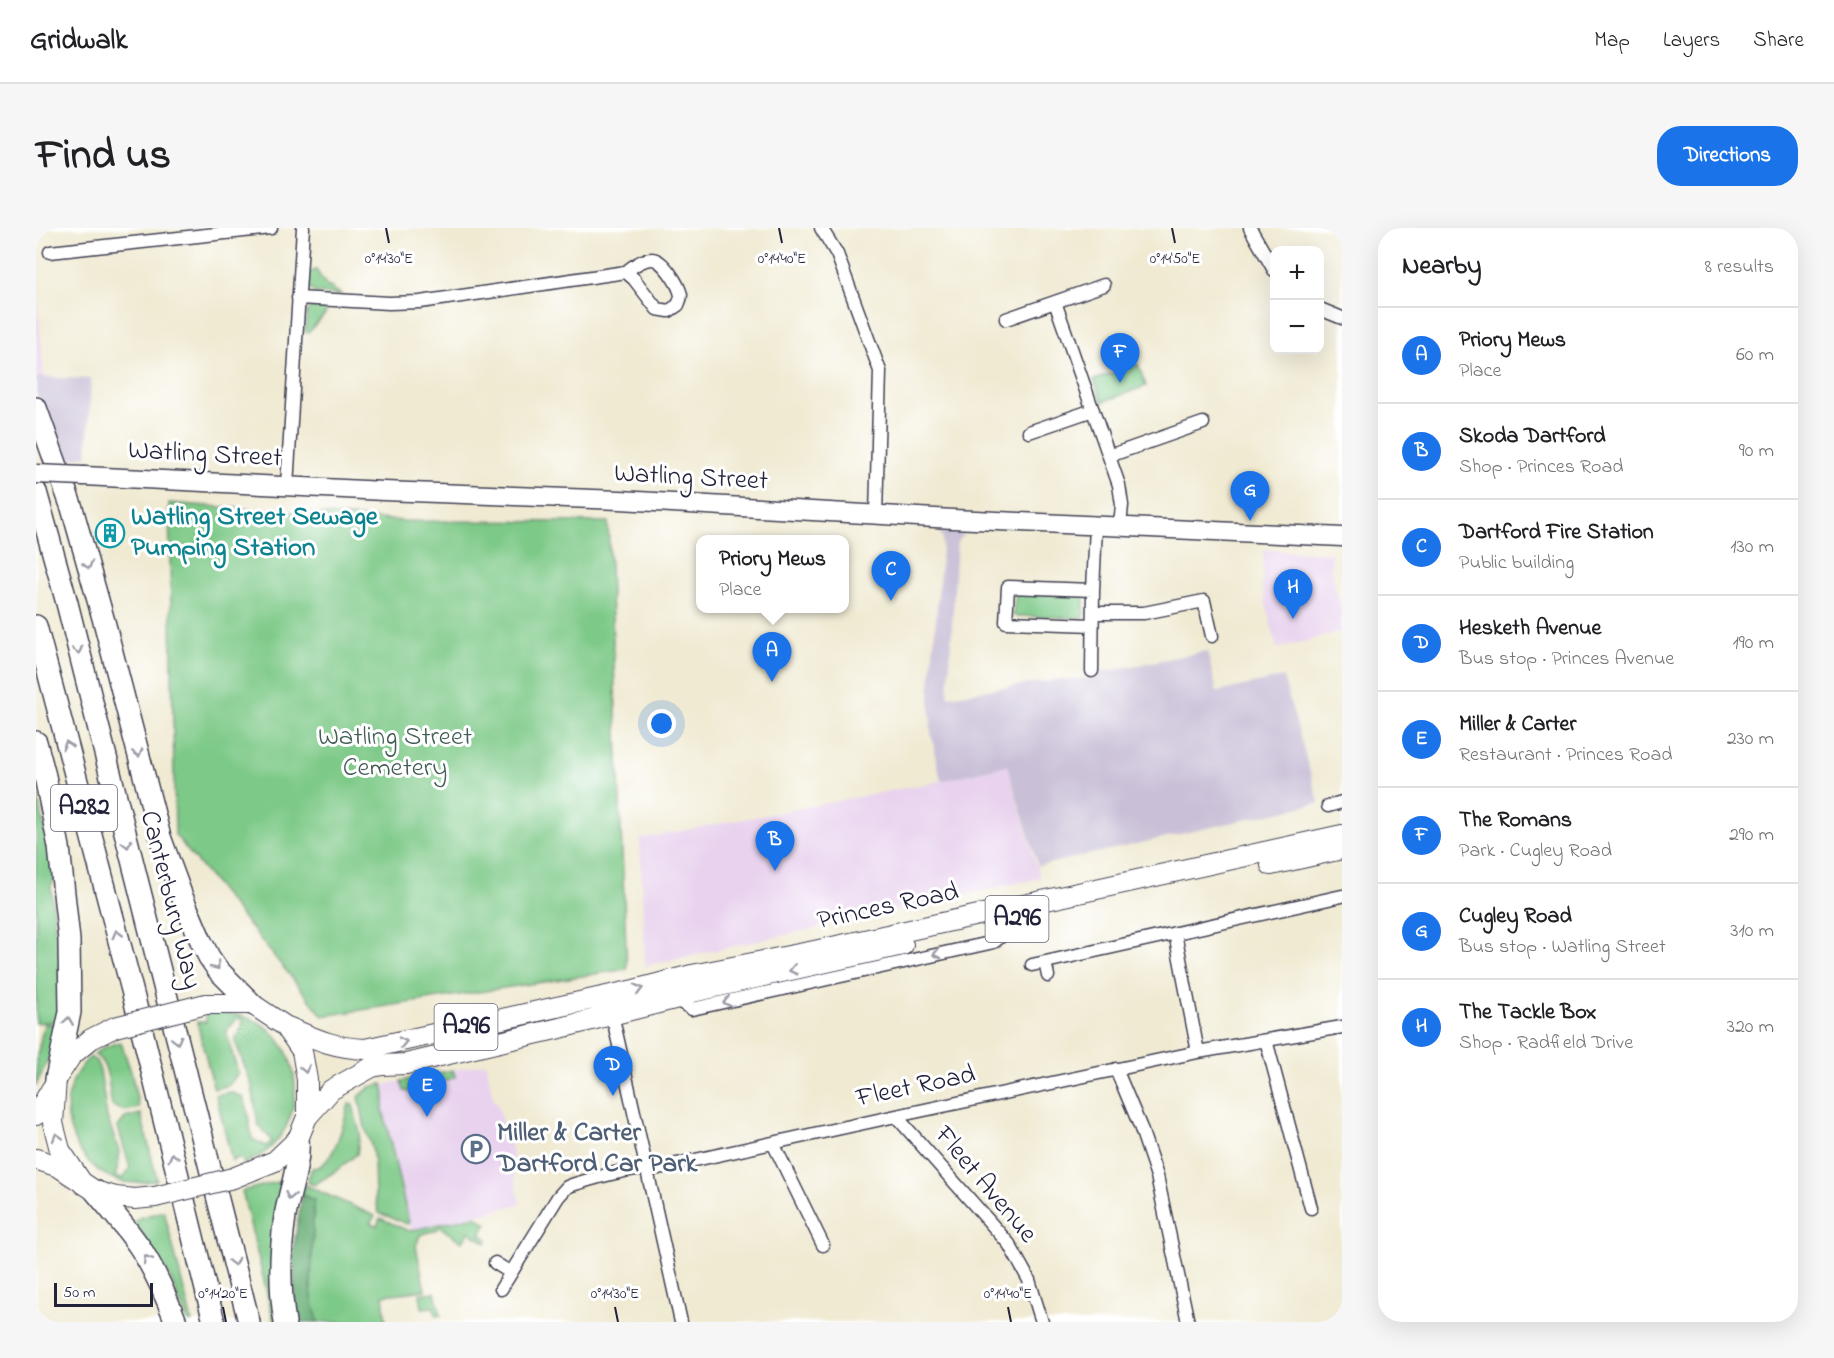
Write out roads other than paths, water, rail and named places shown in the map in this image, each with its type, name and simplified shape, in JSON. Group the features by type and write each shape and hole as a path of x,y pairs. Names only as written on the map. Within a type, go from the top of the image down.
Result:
{"highway":[{"path":"36,408 72,508 160,837 181,894 209,957 218,970 252,1004"},
{"name":"Canterbury Way","path":"36,492 67,603 249,1322"},
{"name":"A282","path":"36,626 132,990 214,1322"},
{"path":"36,742 59,847 69,940 70,1012 56,1081"},
{"path":"285,1322 282,1292 282,1241 299,1156 298,1139"},
{"path":"89,1187 131,1236 146,1258 176,1322"}],"main road":[{"name":"Watling Street","path":"36,474 620,500 876,515 1342,537"},
{"name":"Princes Road","path":"285,1026 329,1045 365,1049 586,1001 692,975 803,953 1342,835"},
{"name":"Princes Road","path":"307,1117 331,1090 372,1067 406,1064 560,1028 675,999 693,992 1342,849"},
{"path":"36,1115 71,1056 91,1039 115,1026 206,1004 252,1004 285,1026 302,1051 307,1080 307,1117 298,1139 275,1161 233,1178 155,1197 126,1198 89,1187 58,1167 36,1159"},
{"path":"56,1081 53,1123 60,1150 89,1187"}],"street":[{"path":"50,252 271,228"},
{"path":"287,486 303,228"},
{"path":"1250,228 1270,262"},
{"path":"821,229 832,244 841,263 880,371 876,515"},
{"path":"298,298 411,303 626,272 646,260 655,259 666,267 680,292 678,305 672,310 659,310 652,305 634,279 626,272"},
{"path":"1006,319 1104,285"},
{"path":"1054,302 1119,485 1122,505 1120,527"},
{"path":"1324,311 1342,318"},
{"path":"1029,432 1093,410"},
{"path":"1110,456 1203,423"},
{"path":"1092,671 1096,526"},
{"path":"1093,591 1008,587 1006,622 1093,619 1144,613 1204,601 1212,636"},
{"path":"1328,806 1342,802"},
{"path":"1032,965 1342,896"},
{"path":"1175,933 1198,1052"},
{"path":"1045,962 1048,976"},
{"path":"586,1001 612,1014 681,1322"},
{"name":"Fleet Road","path":"501,1289 558,1197 567,1187 646,1167 654,1169 1198,1052 1342,1027"},
{"path":"1266,1040 1311,1208"},
{"path":"1116,1069 1140,1126 1157,1176 1188,1322"},
{"name":"Fleet Avenue","path":"896,1116 1009,1244 1029,1280 1042,1322"},
{"path":"772,1143 823,1245"},
{"path":"495,1263 511,1273"}],"place":[{"name":"The Romans","path":"1120,383"},
{"name":"Cugley Road","path":"1250,521"},
{"name":"Watling Street Sewage Pumping Station","path":"110,533"},
{"name":"Dartford Fire Station","path":"891,601"},
{"name":"The Tackle Box","path":"1293,619"},
{"name":"Priory Mews","path":"772,682"},
{"name":"Skoda Dartford","path":"775,871"},
{"name":"Hesketh Avenue","path":"613,1096"},
{"name":"Miller & Carter","path":"427,1117"},
{"name":"Miller & Carter Dartford Car Park","path":"476,1149"}],"park label":[{"name":"Watling Street Cemetery","path":"395,752"}]}
